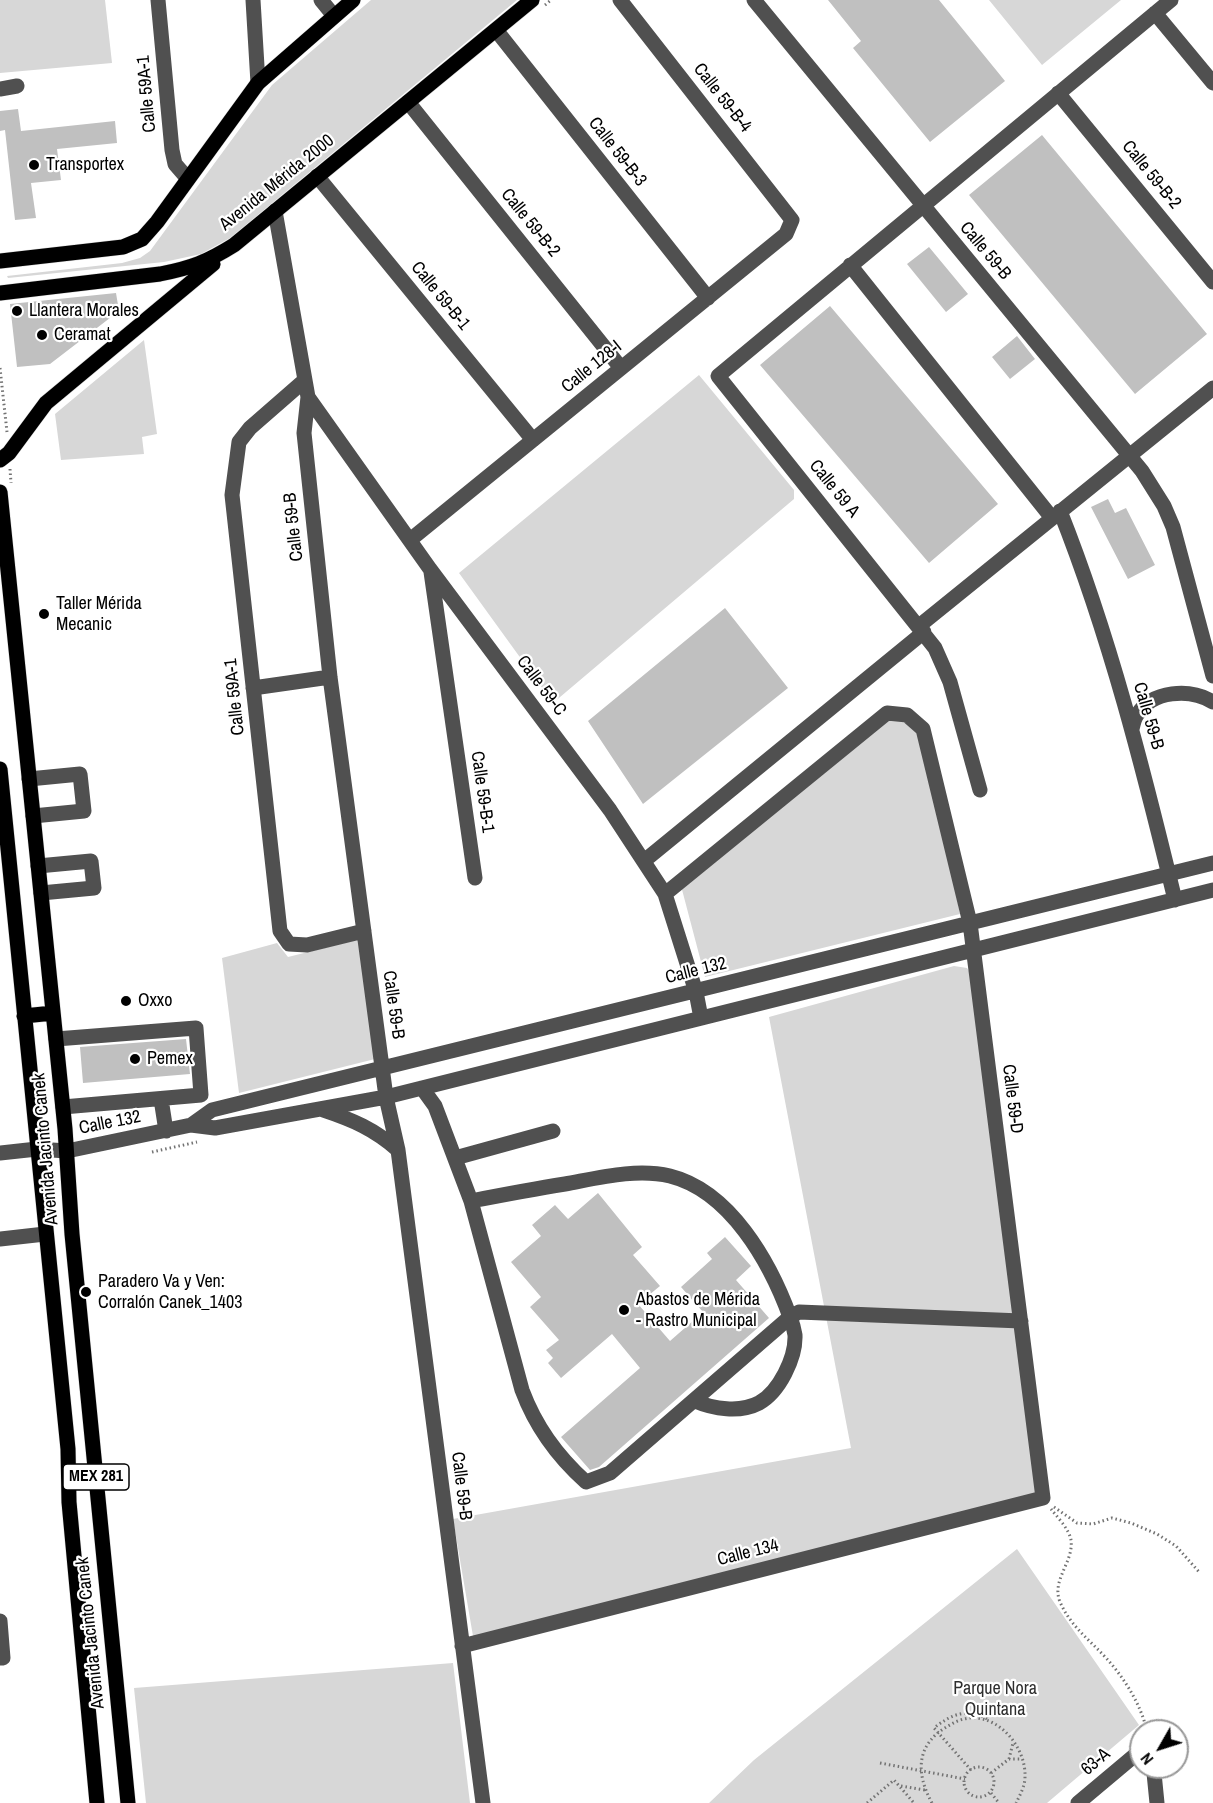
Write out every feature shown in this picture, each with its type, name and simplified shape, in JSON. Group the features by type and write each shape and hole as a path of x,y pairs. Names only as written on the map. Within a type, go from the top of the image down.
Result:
{"main road":[{"path":"0,261 123,247 142,239 258,83 353,0"},
{"name":"Avenida Mérida 2000","path":"0,293 160,274 184,270 206,262 234,245 532,0"},
{"path":"0,460 9,453 46,403 234,245"},
{"name":"Avenida Jacinto Canek","path":"0,492 63,1107 72,1231 128,1803"},
{"name":"Avenida Jacinto Canek","path":"0,769 5,877 24,1016 68,1449 69,1502 97,1803"},
{"path":"24,1016 53,1013"},
{"path":"45,1234 72,1231"}],"street":[{"name":"Calle 59A-1","path":"158,0 172,150 175,164 188,179"},
{"path":"253,0 258,83"},
{"path":"321,0 334,16"},
{"name":"Calle 59-B-4","path":"620,0 792,220"},
{"name":"Calle 59-B","path":"754,0 1131,455"},
{"path":"850,265 1171,0"},
{"path":"1155,13 1213,83"},
{"name":"Calle 59-B-3","path":"496,30 708,298"},
{"path":"0,89 18,86"},
{"name":"Calle 59-B-2","path":"1058,93 1213,282"},
{"name":"Calle 59-B-2","path":"408,102 621,369"},
{"name":"Calle 59-B-1","path":"317,176 533,440"},
{"name":"Calle 59-B","path":"275,212 308,397 304,433 330,677 382,1070 398,1150 483,1803"},
{"name":"Calle 128-I","path":"410,540 786,234 792,220"},
{"name":"Calle 59-B","path":"850,265 1056,515 1086,576 1132,729 1175,900"},
{"name":"Calle 59 A","path":"850,265 718,376 935,648 950,682 980,790"},
{"name":"Calle 59A-1","path":"305,380 250,428 239,442 232,495 280,931 289,944 307,945 364,930"},
{"path":"644,861 1056,515 1213,388"},
{"name":"Calle 59-C","path":"308,397 430,569 610,810 665,894 696,992 701,1018"},
{"path":"1131,455 1164,506 1173,527 1213,676"},
{"name":"Calle 59-B-1","path":"430,569 475,878"},
{"path":"253,688 330,677"},
{"path":"1132,729 1137,715 1151,702 1168,694 1187,693 1205,697 1213,702"},
{"name":"Calle 59-D","path":"665,894 887,713 907,715 923,729 970,923 1043,1498"},
{"path":"29,779 80,774 84,811 33,816"},
{"path":"38,866 91,861 94,888 41,894"},
{"name":"Calle 132","path":"191,1125 212,1110 382,1070 1213,863"},
{"name":"Calle 132","path":"0,1153 37,1149 67,1151 191,1125 215,1128 386,1097 1213,890"},
{"path":"56,1039 196,1028 201,1095 63,1107"},
{"path":"422,1088 435,1106 471,1201 522,1390 531,1413 568,1466 586,1482 610,1473 790,1317 799,1312 1021,1321"},
{"path":"161,1099 166,1131"},
{"path":"320,1109 363,1125 382,1136 398,1150"},
{"path":"454,1158 553,1131"},
{"path":"471,1201 606,1176 668,1175 690,1182 734,1216 770,1272 790,1317 795,1336 791,1362 780,1383 759,1403 732,1410 707,1406 694,1401"},
{"path":"0,1239 45,1234"},
{"name":"Calle 134","path":"462,1646 1043,1498"},
{"path":"0,1621 3,1658 0,1658"},
{"name":"63-A","path":"1078,1803 1129,1760"},
{"path":"1155,1779 1157,1803"}],"path":[{"path":"0,368 6,430"},
{"path":"1043,1498 1077,1523 1093,1524 1112,1518 1157,1534 1176,1546 1200,1573"},
{"path":"1043,1498 1069,1534 1071,1543 1059,1581 1057,1594 1061,1604 1079,1632 1107,1658 1118,1673 1139,1707 1143,1719"},
{"path":"971,1770 934,1728 956,1714 974,1713 1000,1728 1014,1742 1022,1758 1025,1780 1016,1803"},
{"path":"932,1803 922,1783 921,1771 926,1747 938,1733 959,1720 975,1718 989,1721"},
{"path":"1009,1759 1014,1742"},
{"path":"991,1773 1009,1759 1022,1758"},
{"path":"880,1763 965,1779"},
{"path":"980,1768 991,1773 994,1783 990,1792 982,1797 973,1795 966,1788 965,1779 971,1770 980,1768"},
{"path":"867,1803 894,1780 914,1803"},
{"path":"899,1786 925,1790"},
{"path":"990,1792 999,1803"}],"green space":[{"path":"0,0 105,0 112,63 0,73"},
{"path":"371,0 517,0 230,238 201,254 164,262 8,278 7,276 122,263 140,258 150,251 272,85"},
{"path":"989,0 1121,0 1042,65"},
{"path":"144,340 157,434 142,437 144,454 61,460 55,414"},
{"path":"699,375 794,490 794,499 553,703 459,573"},
{"path":"887,713 923,729 960,914 705,977 680,882"},
{"path":"360,939 375,1059 239,1093 222,958 277,943 288,957"},
{"path":"954,966 967,968 972,975 1043,1498 474,1642 453,1519 851,1448 769,1017"},
{"name":"Parque Nora Quintana","path":"1017,1549 1135,1719 1129,1719 1129,1733 1047,1803 709,1803 754,1760"},
{"path":"453,1663 470,1803 146,1803 134,1688"}],"building":[{"path":"828,0 939,0 1005,81 930,142 853,48 861,41"},
{"name":"Transportex","path":"18,109 21,131 115,121 117,143 57,149 61,180 31,183 36,218 15,220 5,130 0,131 0,111"},
{"path":"1042,135 1207,334 1135,394 969,195"},
{"path":"929,247 968,294 946,312 907,264"},
{"name":"Ceramat","path":"116,293 119,311 50,364 17,367 10,304"},
{"path":"830,306 998,504 929,563 760,365"},
{"path":"1017,336 1035,359 1010,379 992,357"},
{"path":"1108,499 1115,513 1126,508 1155,565 1128,579 1091,507"},
{"path":"725,608 788,688 643,804 588,721"},
{"name":"Pemex","path":"186,1039 190,1074 83,1083 80,1047"},
{"path":"598,1193 642,1247 633,1255 660,1286 638,1304 670,1341 703,1312 681,1287 712,1259 707,1253 725,1237 751,1266 736,1280 769,1318 599,1467 590,1470 561,1437 640,1368 612,1334 561,1378 548,1363 553,1358 546,1350 559,1340 530,1307 541,1297 511,1262 541,1236 532,1225 555,1205 568,1219"}],"place":[{"name":"Transportex","path":"34,165"},
{"name":"Llantera Morales","path":"17,311"},
{"name":"Ceramat","path":"42,335"},
{"name":"Taller Mérida Mecanic","path":"44,614"},
{"name":"Oxxo","path":"126,1001"},
{"name":"Pemex","path":"135,1059"},
{"name":"Paradero Va y Ven: Corralón Canek_1403","path":"86,1292"},
{"name":"Abastos de Mérida - Rastro Municipal","path":"624,1310"}]}
